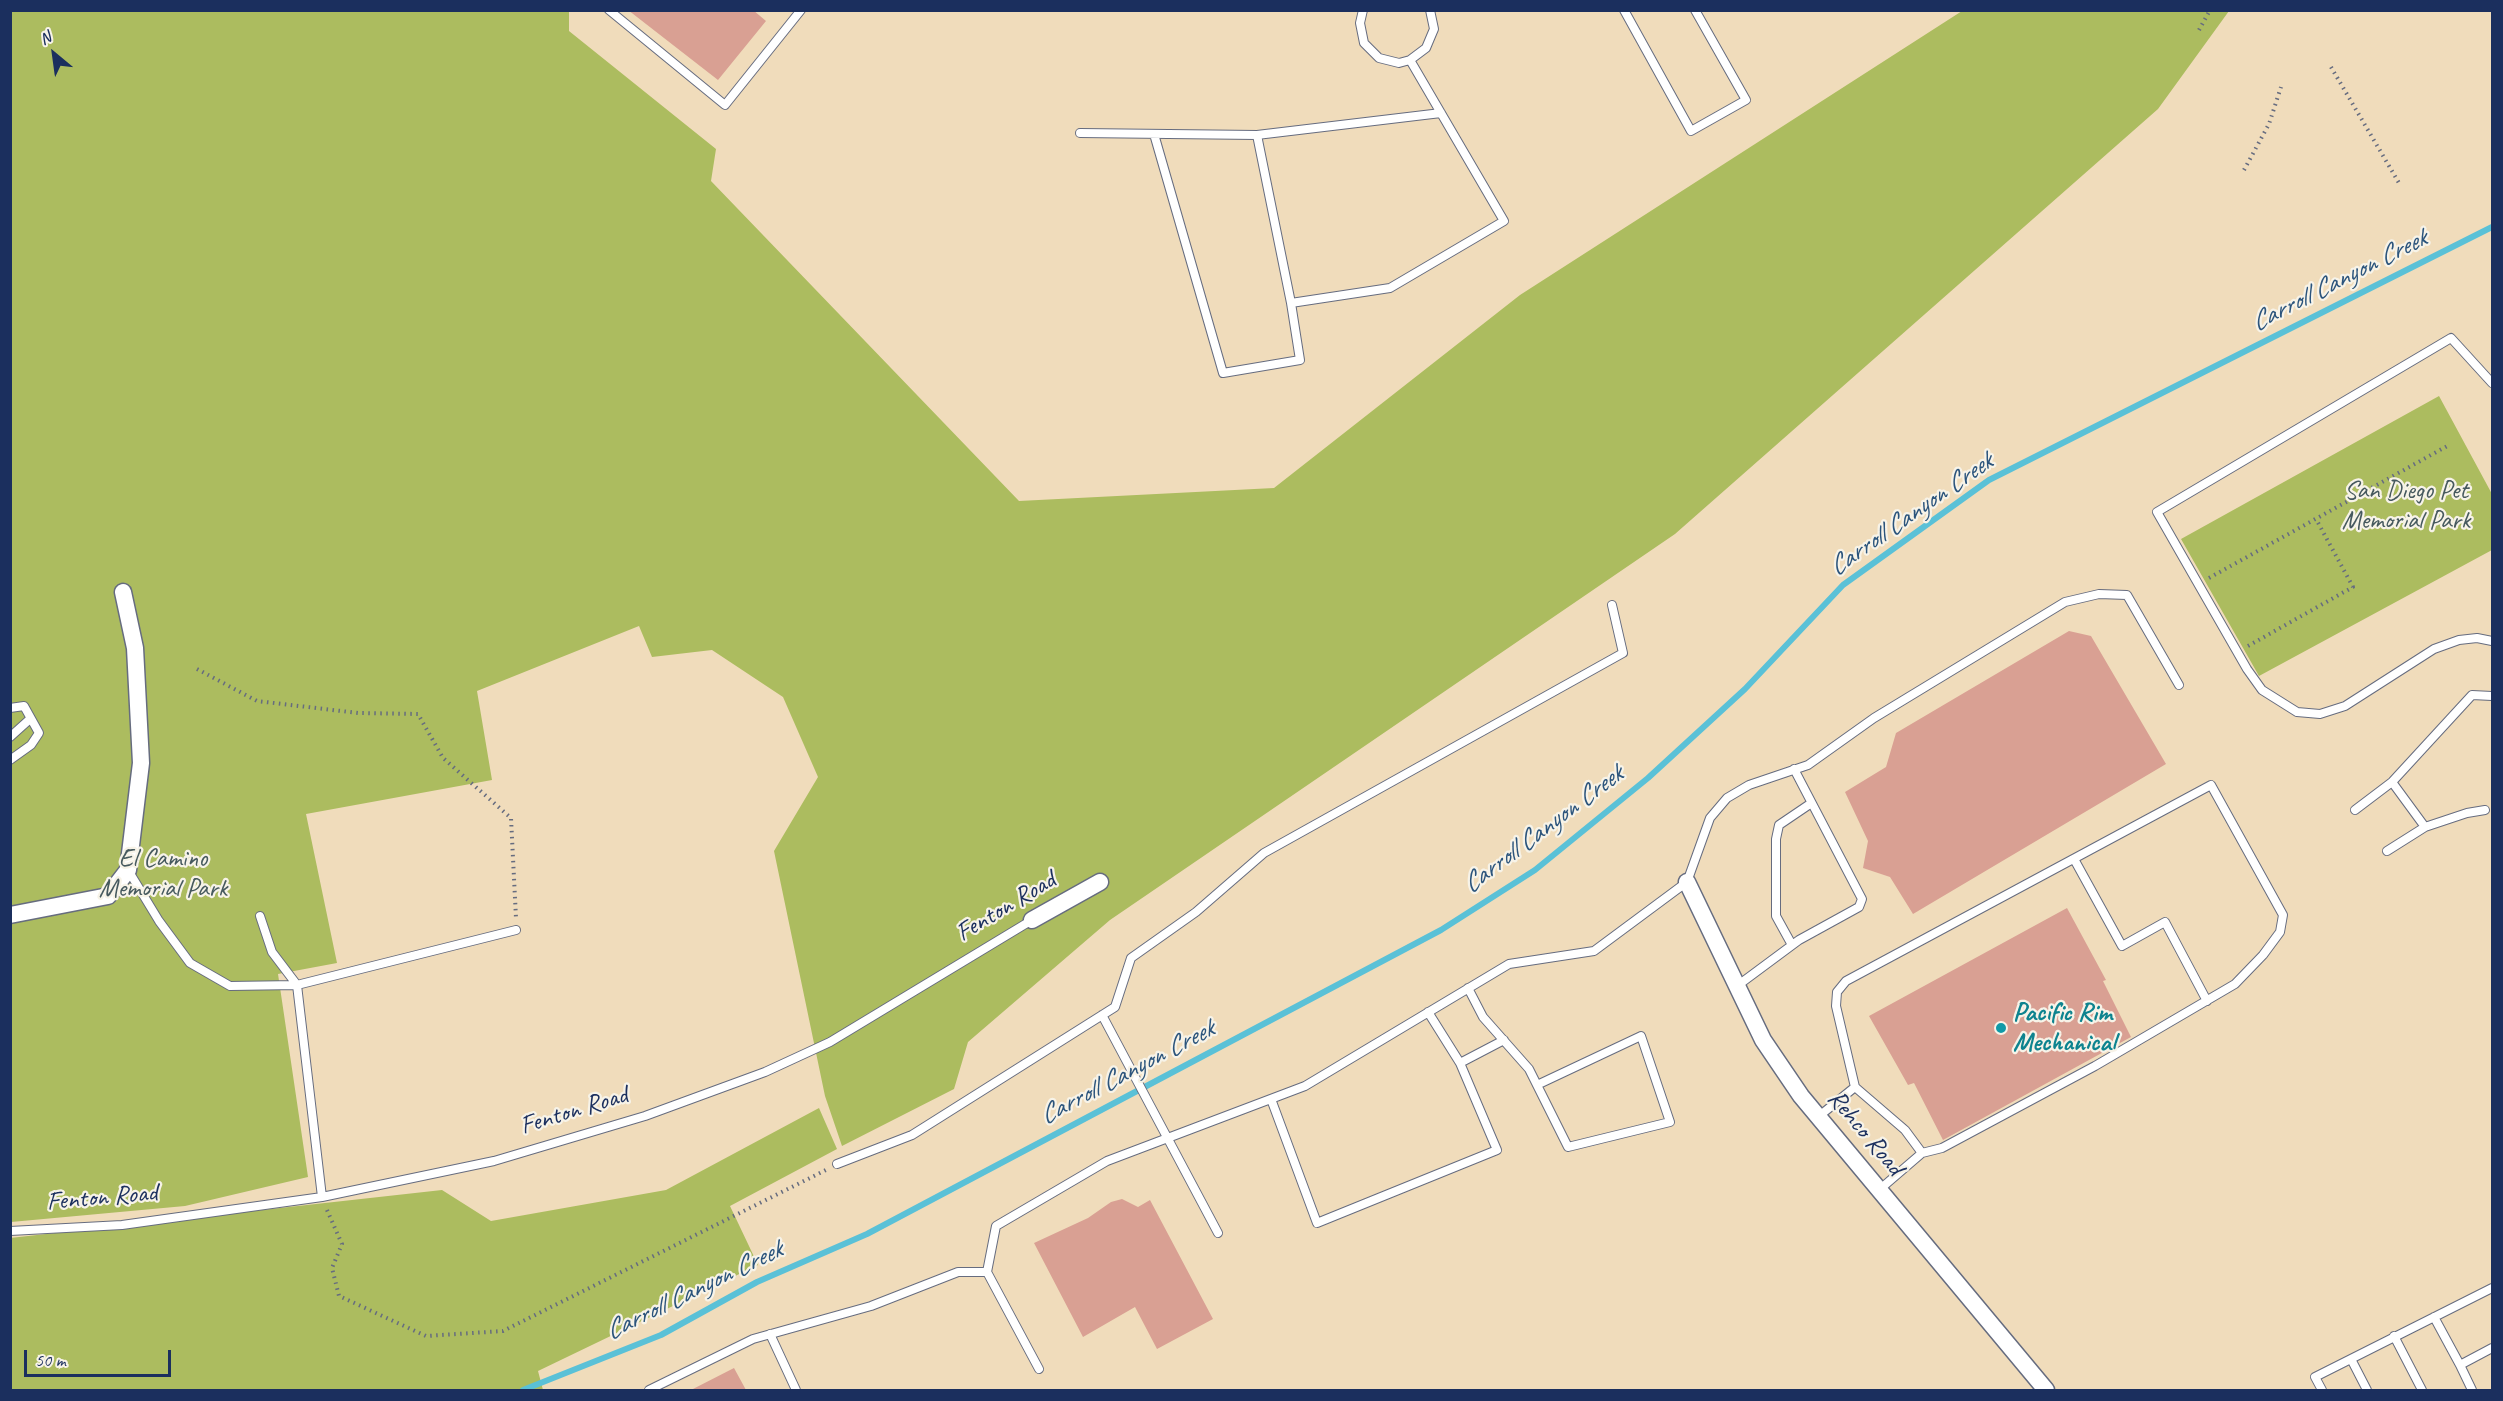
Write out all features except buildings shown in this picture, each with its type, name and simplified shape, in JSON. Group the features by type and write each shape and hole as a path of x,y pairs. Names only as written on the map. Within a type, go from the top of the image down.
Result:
{"street":[{"path":"10,915 108,896 129,870 141,763 135,648 123,592"},
{"name":"Fenton Road","path":"1032,920 1100,882"},
{"name":"Rehco Road","path":"1687,882 1763,1040 1818,1117 2046,1390"}],"lane":[{"path":"609,10 725,105 801,10"},
{"path":"1363,10 1361,33 1370,52 1389,62 1410,60 1419,55 1431,39 1434,28 1430,10"},
{"path":"1624,10 1691,131 1746,100 1695,10"},
{"path":"1291,303 1390,288 1504,221 1410,60"},
{"path":"1080,134 1257,135 1441,113"},
{"path":"1154,134 1224,373 1300,360 1291,303 1257,135"},
{"path":"2493,383 2451,338 2157,512 2237,652 2262,690 2297,711 2320,714 2345,706 2434,649 2459,640 2476,638 2493,641"},
{"path":"1039,1369 987,1272 996,1226 1107,1161 1305,1086 1509,964 1594,951 1687,882 1710,818 1727,798 1749,785 1808,765 1874,718 2034,619 2066,602 2099,594 2127,595 2180,685"},
{"path":"837,1164 912,1135 1115,1007 1131,958 1196,912 1264,853 1623,652 1612,605"},
{"path":"2355,810 2392,782 2472,695 2493,696"},
{"path":"10,708 24,706 39,733 31,745 10,760"},
{"path":"10,737 30,719"},
{"path":"1737,986 1792,945 1859,908 1862,899 1810,804 1794,769"},
{"path":"2392,782 2425,827"},
{"path":"1879,1190 1923,1153 1952,1143 2095,1066 2235,984 2250,970 2280,932 2283,915 2211,785 1846,981 1837,992 1836,1006 1855,1087 1905,1130 1923,1153"},
{"path":"1792,945 1776,916 1774,894 1777,865 1776,839 1779,825 1810,804"},
{"path":"2387,851 2425,827 2467,813 2485,810"},
{"path":"2074,859 2122,946 2165,922 2207,1001"},
{"path":"129,870 159,921 190,963 230,986 297,985 516,930"},
{"path":"260,916 272,952 297,985 322,1197"},
{"name":"Fenton Road","path":"10,1231 122,1225 322,1197 494,1161 645,1116 765,1072 830,1042 1032,920"},
{"path":"1468,988 1483,1017 1529,1069 1568,1147 1670,1122 1641,1035 1538,1085"},
{"path":"1271,1099 1317,1223 1497,1150 1460,1063 1428,1012"},
{"path":"1102,1015 1218,1233"},
{"path":"1460,1063 1504,1040"},
{"path":"1818,1117 1855,1087"},
{"path":"649,1390 753,1339 871,1306 958,1272 987,1272"},
{"path":"2322,1390 2315,1377 2493,1288"},
{"path":"2434,1317 2472,1390"},
{"path":"770,1334 796,1390"},
{"path":"2394,1336 2422,1390"},
{"path":"2460,1365 2493,1348"},
{"path":"2351,1359 2367,1390"}],"path":[{"path":"2199,30 2210,10"},
{"path":"2331,68 2399,183"},
{"path":"2244,170 2269,124 2281,87"},
{"path":"2198,584 2449,445"},
{"path":"2237,652 2353,587 2316,519"},
{"path":"197,669 257,701 358,713 418,714 443,758 511,818 516,930"},
{"path":"322,1197 342,1244 332,1269 339,1296 426,1336 503,1330 837,1164"}],"green space":[{"name":"El Camino Memorial Park","path":"11,11 569,11 569,31 716,149 711,181 1019,501 1274,488 1520,295 1962,11 2229,11 2158,109 1675,534 1110,920 968,1042 954,1089 842,1146 825,1096 774,851 818,777 783,697 712,650 652,657 639,626 477,691 492,780 306,814 337,963 278,974 308,1177 185,1206 11,1222"},
{"name":"San Diego Pet Memorial Park","path":"2439,396 2492,494 2492,550 2259,676 2181,539"},
{"path":"819,1108 837,1149 730,1206 758,1265 538,1371 543,1390 11,1390 10,1238 442,1190 491,1221 666,1190"}],"waterway":[{"name":"Carroll Canyon Creek","path":"523,1390 661,1335 757,1282 867,1234 1441,930 1535,870 1648,778 1745,689 1843,585 1989,480 2492,227"}],"place":[{"name":"Pacific Rim Mechanical","path":"2001,1028"}]}
